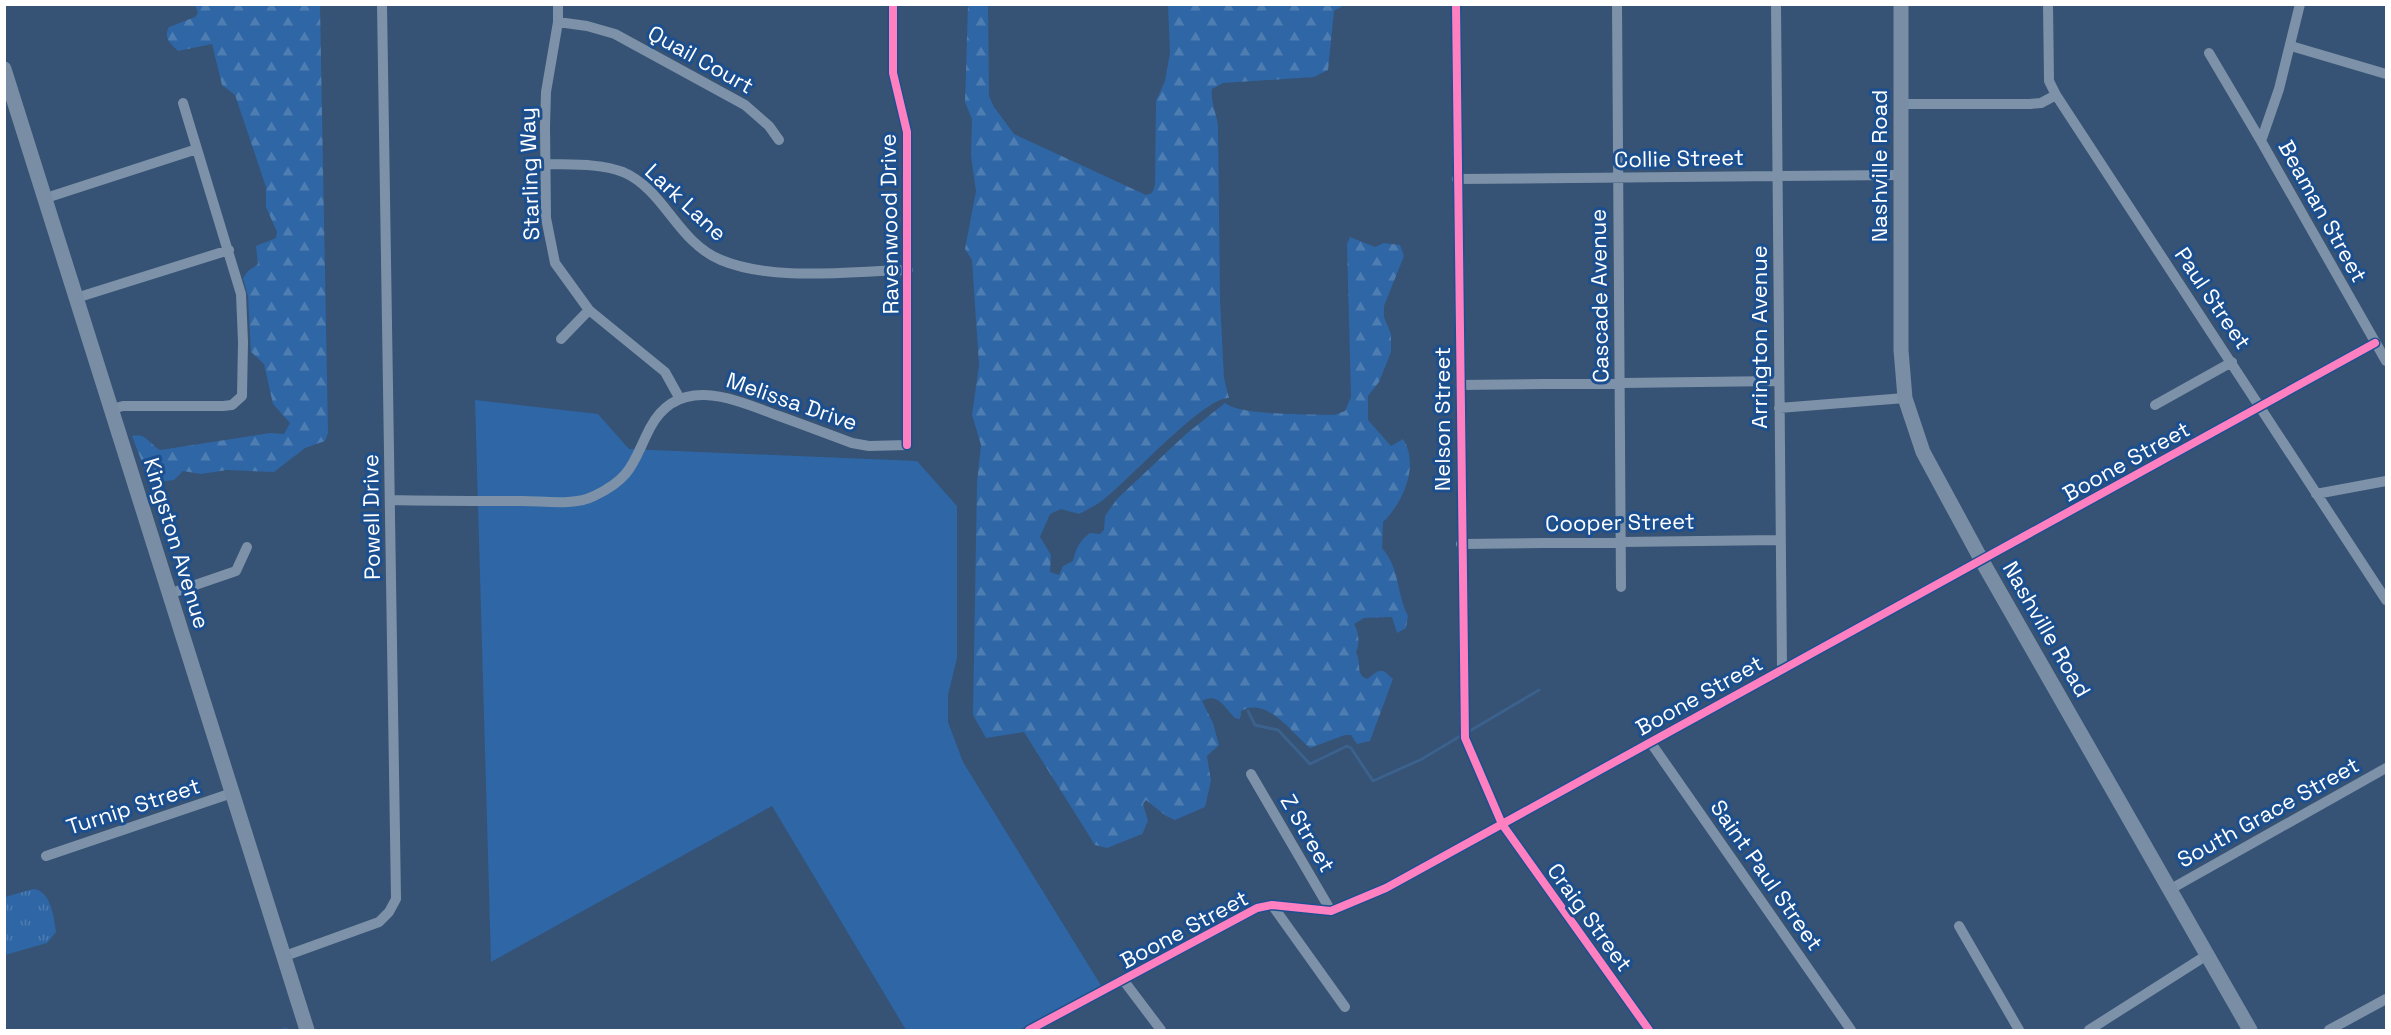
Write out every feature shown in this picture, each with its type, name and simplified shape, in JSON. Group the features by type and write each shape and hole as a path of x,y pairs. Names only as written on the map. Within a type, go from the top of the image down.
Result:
{"main road":[{"name":"Nashville Road","path":"1901,4 1901,350 1905,398 1923,452 1982,561 2250,1030"},
{"name":"Kingston Avenue","path":"4,69 307,1030"}],"street":[{"name":"Powell Drive","path":"285,956 379,922 389,912 396,899 382,4"},
{"name":"Starling Way","path":"558,4 558,22 546,92 546,219 552,253 566,280 589,310 615,333 659,365 680,399"},
{"name":"Ravenwood Drive","path":"892,4 893,74 907,132 907,446"},
{"name":"Nelson Street","path":"1456,4 1463,725 1469,750 1502,824"},
{"name":"Cascade Avenue","path":"1617,4 1620,587"},
{"name":"Arrington Avenue","path":"1776,4 1779,540 1782,669"},
{"name":"Paul Street","path":"2049,4 2049,81 2056,95 2262,406 2316,494 2386,600"},
{"name":"Beaman Street","path":"2300,4 2291,46 2261,141 2386,361"},
{"name":"Quail Court","path":"558,22 587,26 615,34 745,105 769,126 779,140"},
{"path":"2291,46 2386,74"},
{"path":"2209,53 2261,141"},
{"path":"1902,104 2030,104 2041,103 2056,95"},
{"path":"112,409 123,406 223,406 238,401 243,386 241,294 183,103"},
{"path":"46,198 197,149"},
{"name":"Lark Lane","path":"545,164 603,167 629,176 650,190 687,237 702,249 736,265 772,271 908,270"},
{"name":"Collie Street","path":"1457,179 1902,175"},
{"path":"76,298 229,250"},
{"path":"561,339 589,310"},
{"name":"Boone Street","path":"1029,1030 1257,908 1272,904 1331,911 1386,888 2375,343"},
{"path":"2155,405 2232,362"},
{"path":"1460,385 1778,381"},
{"name":"Melissa Drive","path":"680,399 711,394 729,397 852,443 869,446 907,446"},
{"path":"1779,408 1905,398"},
{"path":"390,500 558,501 593,497 624,477 636,462 651,426 661,413 680,399"},
{"path":"2316,494 2386,481"},
{"name":"Cooper Street","path":"1461,544 1779,540"},
{"path":"169,594 236,571 247,547"},
{"name":"Saint Paul Street","path":"1651,743 1851,1030"},
{"name":"South Grace Street","path":"2169,890 2386,768"},
{"name":"Z Street","path":"1251,774 1331,911"},
{"name":"Turnip Street","path":"46,856 232,794"},
{"name":"Craig Street","path":"1502,824 1649,1030"},
{"path":"1272,904 1345,1007"},
{"path":"1959,926 2019,1030"},
{"path":"2089,1030 2207,955"},
{"path":"1124,981 1161,1030"},
{"path":"2330,1030 2386,999"}],"green space":[{"path":"195,5 320,5 328,433 325,441 305,448 274,472 227,470 201,474 183,471 174,480 150,483 132,436 144,437 160,450 270,433 284,434 290,423 273,404 264,364 251,352 248,296 243,278 258,264 256,246 276,238 277,232 266,207 266,187 235,95 222,85 212,44 178,51 167,37 169,27 195,17 198,13"},
{"path":"968,5 988,5 989,96 994,107 1014,134 1146,195 1152,193 1155,185 1156,101 1165,81 1170,53 1168,5 1344,5 1334,11 1328,70 1314,77 1223,83 1212,89 1218,126 1220,299 1224,378 1229,398 1217,401 1202,411 1099,503 1079,514 1061,509 1050,514 1040,537 1051,555 1050,572 1059,575 1063,566 1073,561 1083,539 1090,533 1100,534 1104,530 1105,516 1117,499 1186,434 1225,403 1246,410 1277,414 1334,415 1345,411 1351,397 1347,244 1350,237 1375,247 1384,243 1400,245 1404,256 1384,306 1384,317 1391,334 1391,352 1379,382 1368,396 1368,420 1391,446 1403,439 1408,449 1410,460 1407,483 1397,505 1383,522 1382,548 1392,564 1408,616 1406,628 1397,633 1392,617 1364,618 1354,624 1358,634 1356,652 1363,677 1367,679 1378,671 1384,671 1393,679 1370,741 1357,744 1351,735 1345,735 1310,748 1270,712 1260,708 1251,708 1241,711 1240,719 1235,718 1213,698 1202,701 1213,723 1219,745 1207,756 1211,781 1205,807 1175,820 1166,816 1146,800 1143,804 1148,821 1142,834 1107,848 1095,845 1024,732 986,738 973,715 977,482 981,445 972,415 979,365 972,260 965,249 976,191 971,156 972,119 965,102"},
{"path":"475,400 598,414 629,449 917,461 957,506 957,658 948,695 948,722 963,762 1102,987 1019,1030 906,1030 772,806 491,962"},
{"path":"33,889 44,894 48,899 56,932 47,943 5,955 5,897"}],"waterway":[{"path":"1468,732 1539,690"},
{"path":"1248,711 1255,725 1278,730 1310,764 1347,746 1351,748 1373,781 1422,759 1462,735"},
{"path":"282,1030 286,1029"}],"cycle path":[{"path":"893,4 893,73 907,132 907,445"},
{"path":"1456,4 1465,738 1502,824 1649,1030"},
{"path":"1029,1030 1257,908 1272,905 1331,911 1386,888 2375,343"}]}
